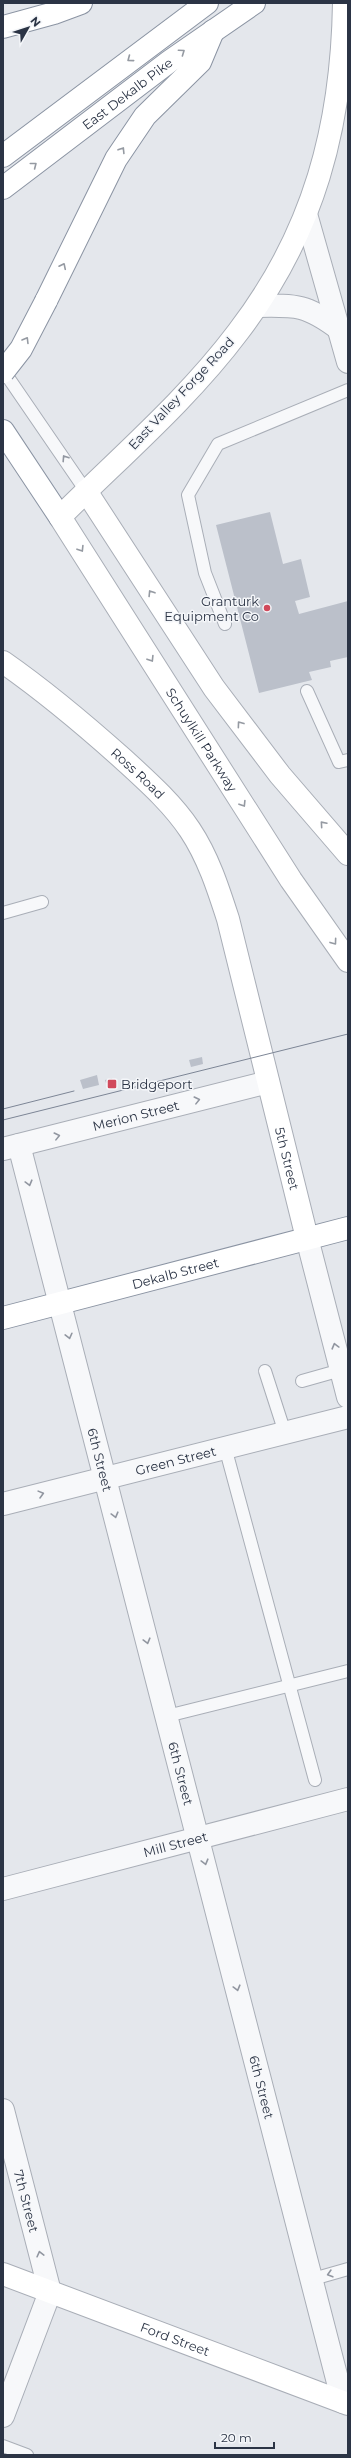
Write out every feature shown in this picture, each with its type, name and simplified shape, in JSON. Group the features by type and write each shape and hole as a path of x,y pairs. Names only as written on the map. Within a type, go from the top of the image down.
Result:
{"main road":[{"path":"3,27 54,13 82,3"},
{"name":"East Dekalb Pike","path":"3,156 109,74 206,3"},
{"name":"East Dekalb Pike","path":"3,188 111,105 254,3"},
{"name":"East Valley Forge Road","path":"60,517 193,384 238,332 258,306 278,272 306,214 319,179 336,110 341,72 344,3"},
{"path":"3,371 21,348 120,154 146,116 200,62 213,31"},
{"name":"Schuylkill Parkway","path":"3,431 60,517 291,880 348,961"},
{"path":"86,491 214,688 252,740 348,854"},
{"name":"Ross Road","path":"3,662 87,726 172,806 190,829 204,854 215,879 228,919"},
{"name":"5th Street","path":"228,919 307,1238"},
{"name":"Dekalb Street","path":"3,1318 348,1228"},
{"name":"Ford Street","path":"3,2274 346,2403"}],"street":[{"path":"306,214 348,362"},
{"path":"258,306 295,306 308,308 339,328"},
{"name":"Merion Street","path":"11,1147 268,1082"},
{"name":"6th Street","path":"11,1147 60,1303 346,2403"},
{"name":"5th Street","path":"307,1238 348,1397"},
{"name":"Green Street","path":"3,1504 105,1477 348,1417"},
{"name":"Mill Street","path":"3,1889 348,1799"},
{"name":"7th Street","path":"3,2110 50,2292"},
{"path":"3,2416 50,2292"}],"lane":[{"path":"3,371 86,491"},
{"path":"224,624 205,573 188,495 218,444 348,390"},
{"path":"307,691 339,762 348,760"},
{"path":"3,913 42,902"},
{"path":"302,1381 341,1370"},
{"path":"265,1371 285,1432"},
{"path":"225,1447 315,1780"},
{"path":"167,1716 348,1671"},
{"path":"313,2279 348,2269"},
{"path":"3,2446 27,2455"}],"building":[{"name":"Granturk Equipment Co","path":"270,512 283,564 301,559 310,597 295,601 299,614 348,601 348,657 330,661 331,667 309,672 312,680 259,693 216,525"},
{"path":"202,1057 203,1064 191,1067 189,1060"},
{"path":"97,1075 99,1085 83,1089 80,1080"},
{"path":"112,1078 113,1081 106,1083 105,1080"}],"tram line":[{"path":"3,1120 348,1034"},
{"path":"3,1109 74,1091"}],"place":[{"name":"Granturk Equipment Co","path":"267,608"},
{"name":"Bridgeport","path":"112,1084"}]}
